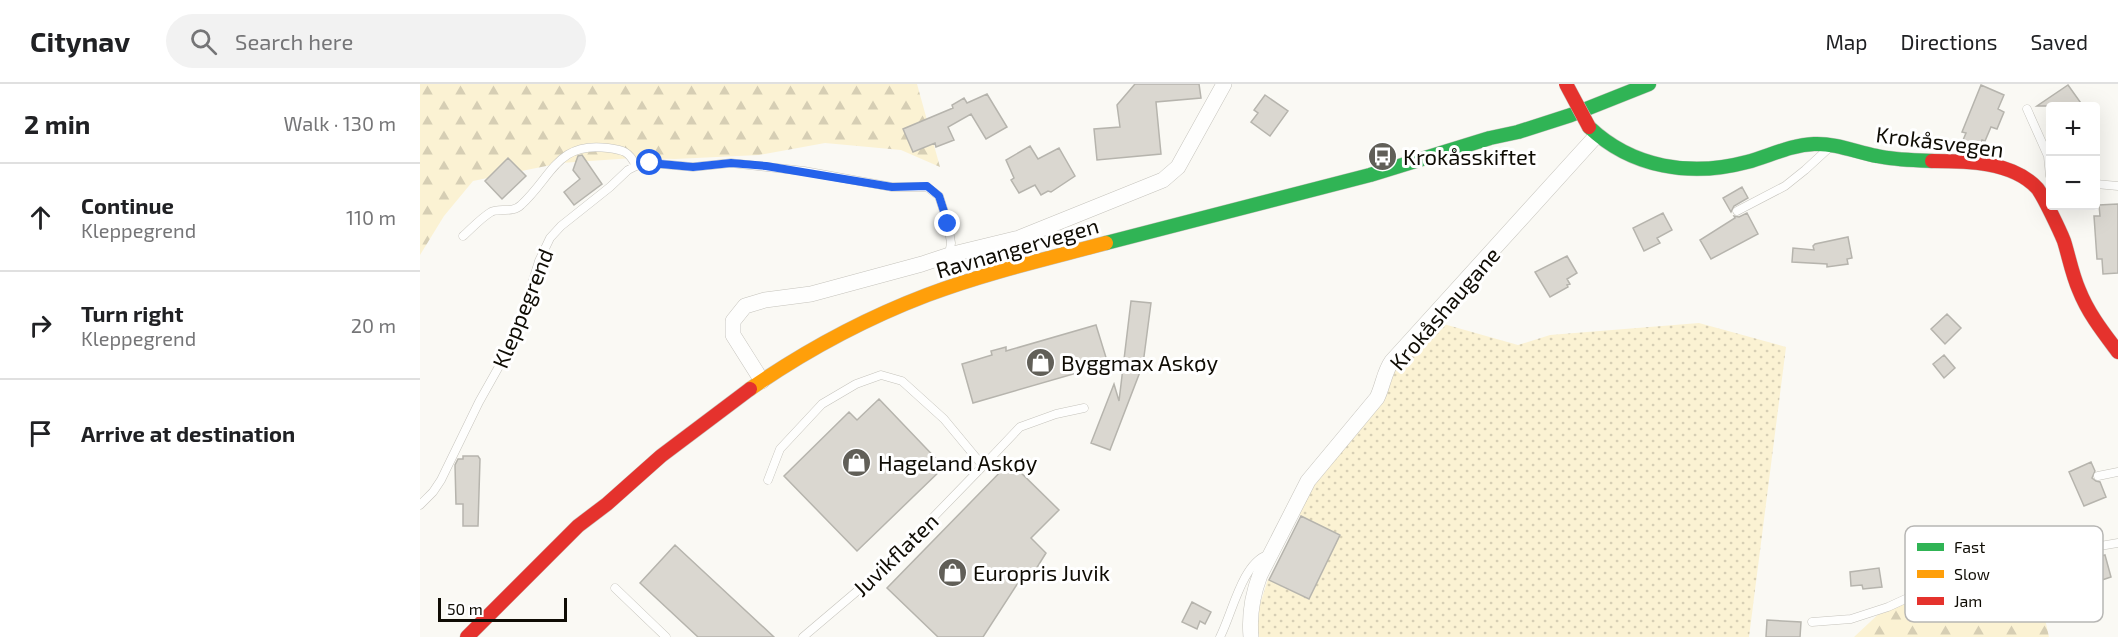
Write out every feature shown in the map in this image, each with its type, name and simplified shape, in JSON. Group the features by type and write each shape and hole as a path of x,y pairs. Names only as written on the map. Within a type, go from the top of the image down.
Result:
{"main road":[{"name":"Krokåsvegen","path":"1566,84 1593,131 1629,155 1653,163 1687,170 1713,169 1744,163 1803,145 1832,145 1887,158 1985,164 2017,174 2044,186 2079,291 2091,315 2118,352"},
{"name":"Ravnangervegen","path":"467,637 550,552 661,456 762,381 860,324 949,287 1027,263 1328,187 1571,115 1649,84"},
{"name":"Ravnangervegen","path":"1490,138 1584,94"},
{"name":"Ravnangervegen","path":"530,593 588,532 607,504"}],"street":[{"path":"762,381 733,335 733,321 745,306 765,300 812,294 922,264 950,260 1019,238 1163,180 1178,166 1224,84"},
{"name":"Krokåshaugane","path":"1251,637 1249,619 1254,590 1308,481 1377,398 1388,366 1392,361 1593,131"}],"lane":[{"name":"Krokåsvegen","path":"2027,109 2048,156"},
{"path":"1737,211 1785,186 1832,145"},
{"path":"463,237 492,211 515,209 521,206 554,165 575,149 593,146 622,150 631,155 636,166 650,163 693,167 731,163 804,171 892,187 927,186 939,196 948,224 951,243 950,260"},
{"name":"Kleppegrend","path":"420,505 441,480 479,402 515,339 539,261 550,238 561,226 628,170 636,166"},
{"path":"2100,184 2118,186"},
{"path":"768,480 780,449 822,405 856,384 880,375 902,381 944,419 984,466"},
{"name":"Juvikflaten","path":"803,637 882,570 1020,427 1056,414 1084,408"},
{"path":"2098,476 2118,472"},
{"path":"2103,545 2118,543"},
{"name":"Krokåshaugane","path":"1221,637 1250,568 1259,559 1272,554"},
{"path":"615,588 666,637"},
{"path":"1812,622 1851,619 1905,599"}],"green space":[{"path":"420,84 917,84 940,167 901,150 825,143 759,155 675,159 633,158 561,163 473,181 444,216 420,255"},
{"path":"1433,321 1518,345 1550,335 1699,323 1786,347 1749,637 1257,637 1256,617 1268,579 1309,598 1339,535 1299,515 1324,463 1395,365"},
{"path":"1905,601 1905,622 2046,622 2049,637 1854,637 1886,607"}],"building":[{"path":"1135,84 1199,84 1201,98 1156,102 1161,154 1097,160 1094,129 1120,127 1117,105"},
{"path":"1981,85 2004,95 1998,109 2004,112 1997,129 1991,127 1985,141 1982,140 1977,151 1960,147 1966,133 1962,132"},
{"path":"2068,85 2080,102 2046,102 2046,106 2037,106"},
{"path":"987,94 1007,127 986,139 971,114 948,127 954,140 936,147 935,143 913,152 903,129 953,108 952,105 964,98 967,103"},
{"path":"1265,95 1288,111 1270,136 1251,122 1258,113 1254,110"},
{"path":"1030,146 1038,159 1059,148 1075,176 1051,192 1048,191 1041,195 1035,185 1019,193 1011,180 1014,178 1006,160"},
{"path":"582,155 602,184 574,205 564,192 580,179 573,170 578,156"},
{"path":"508,158 526,176 502,199 485,181"},
{"path":"1742,187 1748,198 1734,206 1731,212 1723,198"},
{"path":"2118,204 2118,273 2103,274 2102,259 2097,259 2094,216 2100,216 2100,205"},
{"path":"1663,213 1672,230 1657,238 1660,243 1644,251 1633,228"},
{"path":"1747,213 1758,234 1711,259 1700,240 1735,218 1734,216 1739,217"},
{"path":"1848,237 1852,258 1847,259 1848,264 1827,267 1827,264 1792,262 1793,248 1814,250 1815,244"},
{"path":"1567,256 1577,273 1567,279 1570,284 1567,285 1568,287 1550,297 1535,272"},
{"path":"1131,301 1151,303 1143,364 1110,450 1091,443 1114,384 1119,401"},
{"path":"1947,314 1961,328 1945,344 1931,329"},
{"path":"1096,325 1108,364 973,403 962,364 992,355 991,351 1006,347 1006,351"},
{"path":"1944,355 1955,368 1944,378 1933,364"},
{"path":"879,399 944,467 857,551 784,476 849,412 857,420"},
{"path":"463,456 478,456 480,459 478,526 463,526 463,504 456,504 455,465 458,459 463,459"},
{"path":"1010,462 1059,510 1031,538 1046,553 1031,577 1025,572 983,637 938,637 887,588"},
{"path":"2091,462 2095,471 2092,478 2100,482 2106,497 2084,506 2069,472"},
{"path":"1301,516 1340,535 1309,599 1269,580"},
{"path":"675,545 774,637 698,637 640,583"},
{"path":"2105,555 2111,577 2103,580 2103,556"},
{"path":"1879,568 1882,587 1863,589 1862,585 1851,586 1850,572"},
{"path":"1192,602 1211,612 1205,624 1200,621 1197,629 1182,622"},
{"path":"1767,620 1801,622 1800,637 1766,637"}],"traffic: fast":[{"path":"1106,243 1370,175 1490,138 1518,132 1571,115 1649,84"},
{"path":"1589,127 1624,152 1663,166 1705,169 1726,166 1747,162 1797,146 1814,144 1838,146 1891,158 1932,161"}],"traffic: slow":[{"path":"750,389 836,337 904,304 971,280 1106,243"}],"traffic: jam":[{"path":"1566,84 1589,127"},
{"path":"1932,161 1988,164 2015,172 2037,188 2064,241 2074,278 2087,307 2118,352"},
{"path":"467,637 578,526 607,504 661,456 750,389"}],"place":[{"name":"Krokåsskiftet","path":"1382,156"},
{"name":"Byggmax Askøy","path":"1040,362"},
{"name":"Hageland Askøy","path":"857,462"},
{"name":"Europris Juvik","path":"952,572"}],"route":[{"path":"650,163 693,167 731,163 804,171 892,187 927,186 939,196 948,224"}]}
